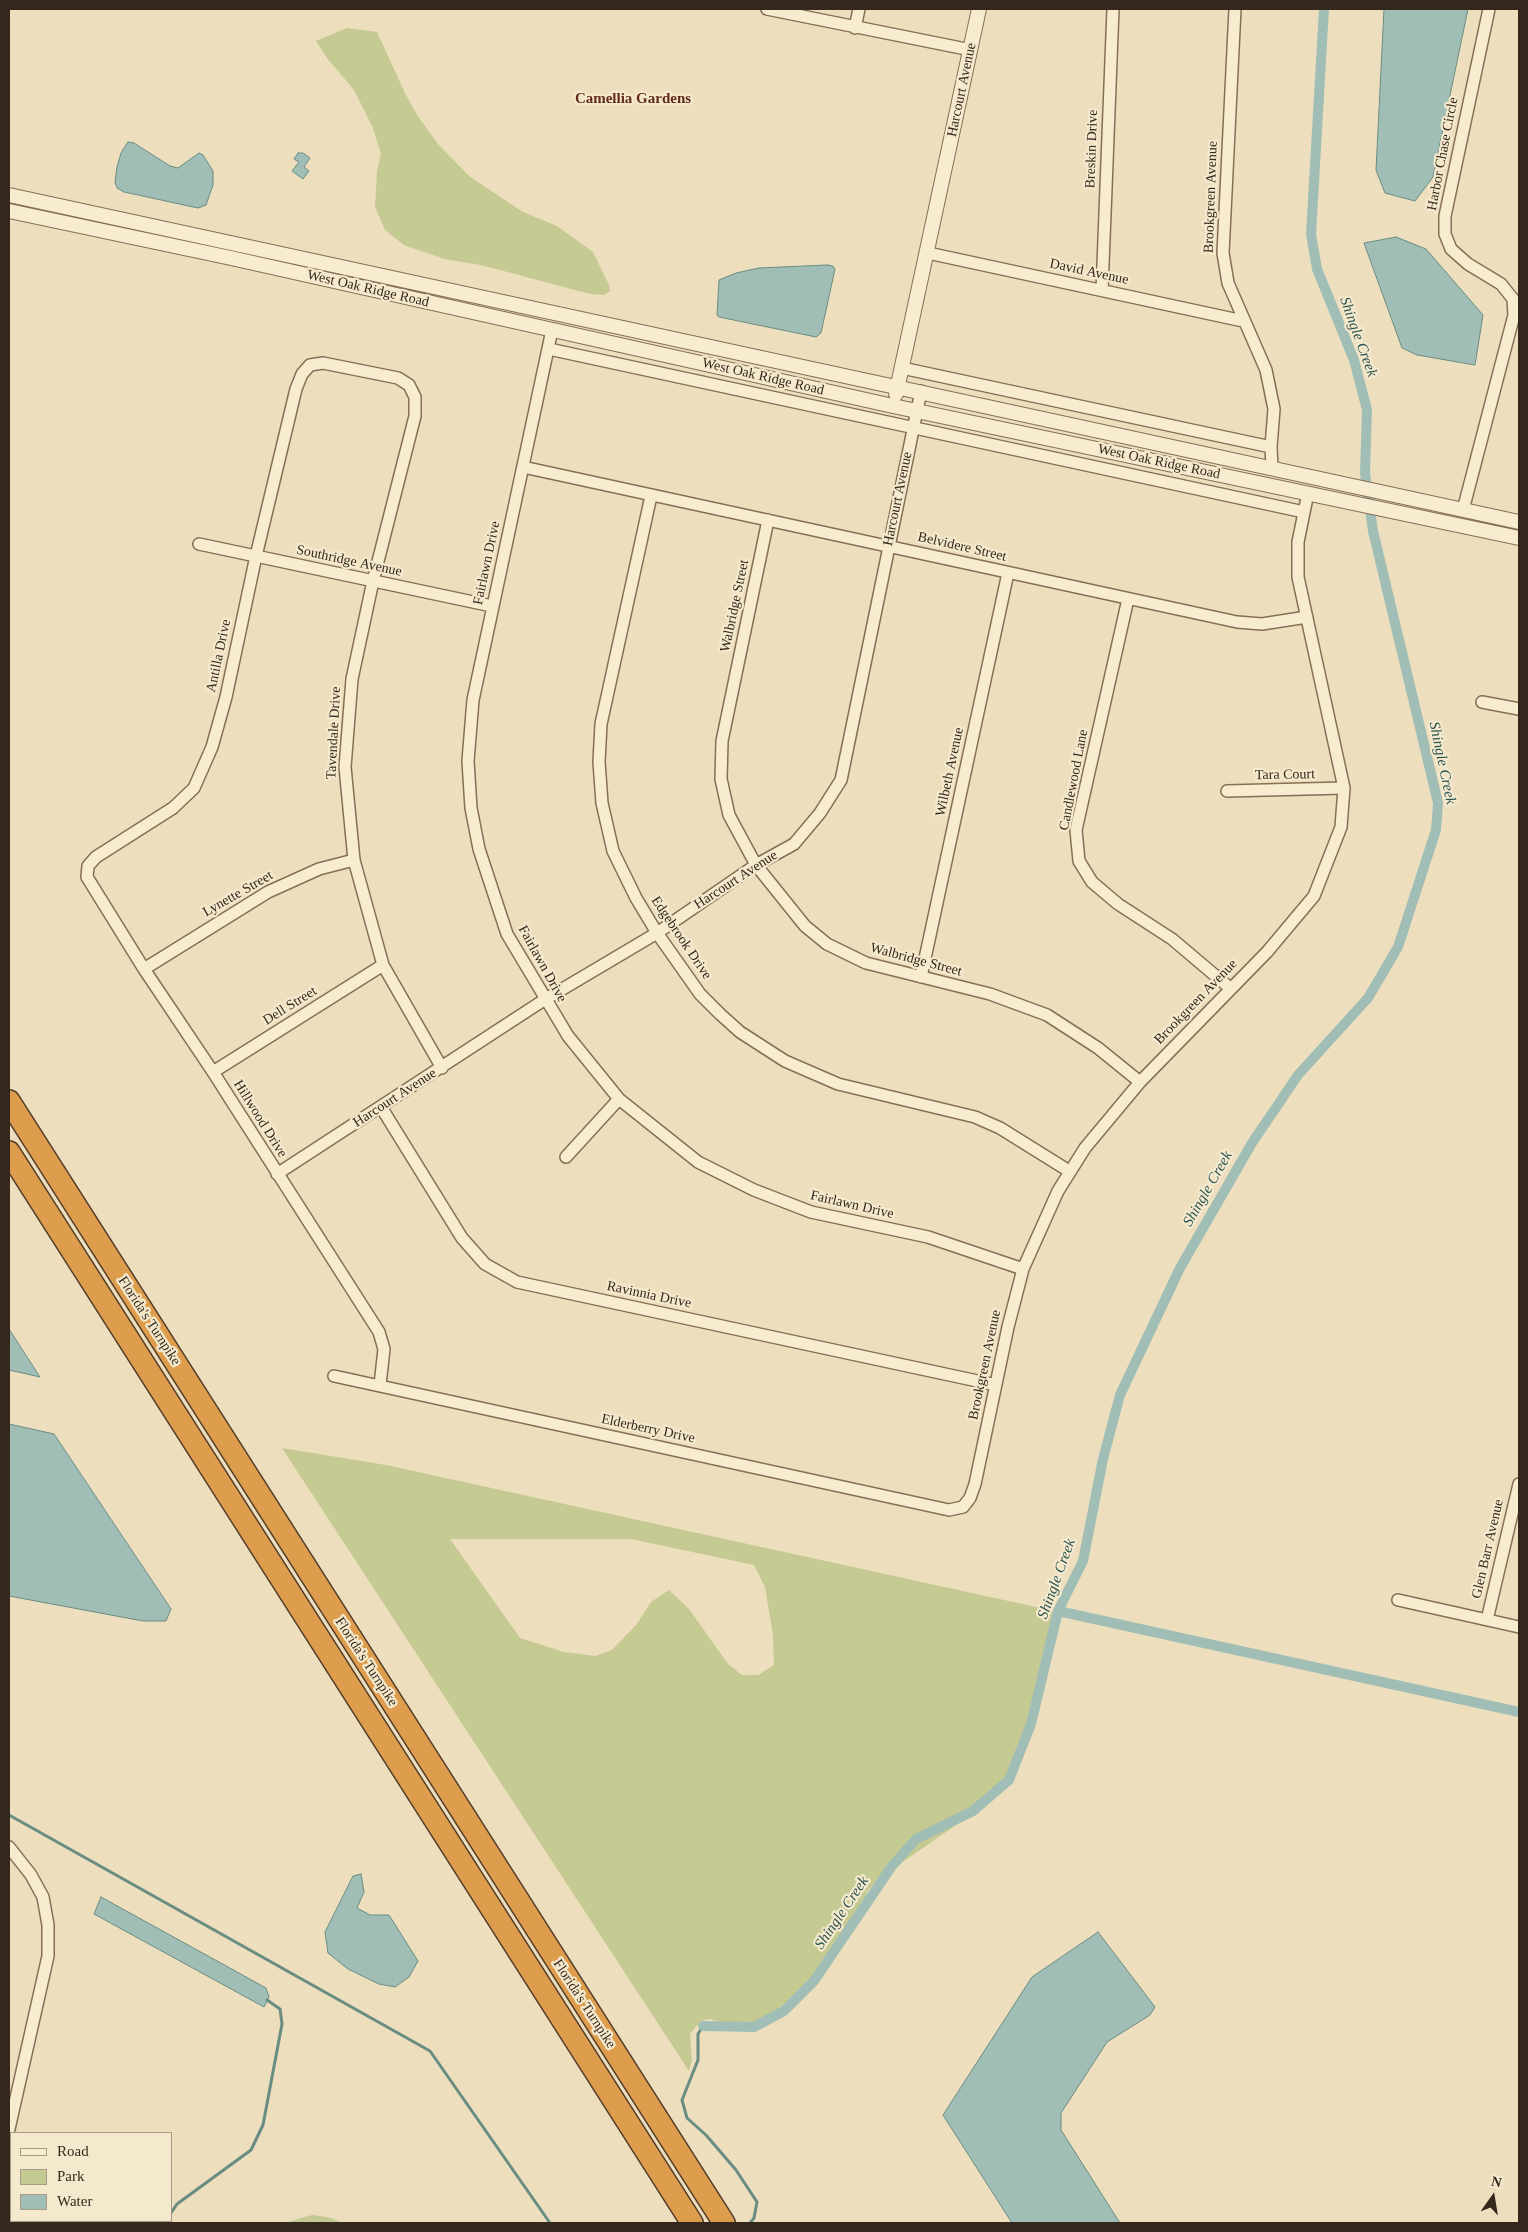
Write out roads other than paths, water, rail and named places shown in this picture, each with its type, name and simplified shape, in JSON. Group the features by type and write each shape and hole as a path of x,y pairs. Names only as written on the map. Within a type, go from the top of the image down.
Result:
{"highway":[{"name":"Florida's Turnpike","path":"9,1101 724,2223"},
{"name":"Florida's Turnpike","path":"9,1152 687,2216"}],"street":[{"path":"768,9 855,28 925,39 971,50"},
{"path":"855,28 859,9"},
{"name":"Harcourt Avenue","path":"893,406 928,253 979,9"},
{"name":"Breskin Drive","path":"1102,290 1113,9"},
{"name":"Brookgreen Avenue","path":"1234,9 1223,253 1228,283 1266,370 1274,409 1270,447 1272,468"},
{"name":"Harbor Chase Circle","path":"1463,510 1514,315 1512,299 1501,284 1468,264 1451,249 1445,234 1446,216 1489,9"},
{"name":"West Oak Ridge Road","path":"9,194 1519,522"},
{"name":"West Oak Ridge Road","path":"9,211 231,258 893,406 1396,510 1519,538"},
{"path":"231,258 234,244"},
{"name":"David Avenue","path":"928,253 1243,321"},
{"path":"552,330 554,322 557,321 645,341 662,343 672,338"},
{"name":"Fairlawn Drive","path":"552,330 473,700 468,761 470,808 478,849 507,934 544,1000 568,1036 619,1099 698,1162 754,1190 812,1212 928,1237 1023,1270"},
{"path":"549,349 1304,512"},
{"name":"Antilla Drive","path":"87,877 88,866 96,857 173,808 194,788 212,747 226,697 256,556 296,389 302,374 310,365 323,363 398,378 409,385 415,396 415,416"},
{"path":"902,368 1270,447"},
{"name":"Harcourt Avenue","path":"277,1174 544,1000 657,933 756,865 794,844 820,813 841,780 921,392"},
{"name":"Tavendale Drive","path":"415,416 373,581 352,679 345,767 354,860 383,965 442,1068"},
{"path":"1139,458 1163,452 1266,475 1272,468"},
{"name":"Belvidere Street","path":"523,467 1237,622 1262,624 1307,617"},
{"path":"1308,493 1312,486 1362,495 1375,490"},
{"name":"Brookgreen Avenue","path":"956,1510 963,1507 970,1498 975,1484 1023,1270 1046,1216 1069,1171 1101,1128 1140,1082 1267,952 1314,896 1341,827 1344,788 1298,577 1298,542 1308,493"},
{"name":"Edgebrook Drive","path":"651,496 601,724 599,762 602,803 613,851 636,898 657,933 700,994 713,1008 740,1032 785,1061 838,1084 975,1117 1000,1128 1069,1171"},
{"name":"Walbridge Street","path":"768,520 722,741 721,779 729,815 756,865 804,926 827,944 866,963 990,994 1047,1016 1098,1048 1140,1082"},
{"name":"Southridge Avenue","path":"199,544 492,606"},
{"name":"Wilbeth Avenue","path":"922,977 1008,573"},
{"name":"Candlewood Lane","path":"1128,599 1076,830 1079,861 1092,882 1112,899 1172,939 1230,988"},
{"path":"1482,702 1519,709"},
{"name":"Tara Court","path":"1227,791 1344,788"},
{"name":"Lynette Street","path":"144,969 268,892 319,869 354,860"},
{"name":"Hillwood Drive","path":"87,877 144,969 213,1072 379,1332 384,1349 380,1385"},
{"name":"Dell Street","path":"213,1072 383,965"},
{"path":"566,1157 619,1099"},
{"name":"Ravinnia Drive","path":"381,1108 462,1238 485,1264 517,1282 996,1385"},
{"name":"Elderberry Drive","path":"334,1376 956,1510"},
{"name":"Glen Barr Avenue","path":"1487,1620 1519,1484"},
{"path":"1398,1600 1519,1627"},
{"path":"9,1847 31,1875 43,1897 48,1925 48,1956 9,2129"}],"water":[{"path":"1384,9 1468,9 1433,177 1415,201 1385,193 1376,170"},
{"path":"128,142 134,143 170,166 178,168 199,153 203,155 213,171 213,185 206,205 198,208 124,192 117,188 115,182 117,167 121,153"},
{"path":"298,153 303,153 310,158 304,167 309,171 303,179 292,171 299,162 294,159"},
{"path":"1396,237 1426,249 1483,315 1475,365 1417,355 1402,348 1364,243"},
{"path":"833,266 835,269 821,333 816,337 719,317 717,315 719,280 736,273 759,268"},
{"path":"9,1329 40,1377 9,1370"},
{"path":"9,1424 54,1434 171,1609 166,1621 143,1621 9,1596"},
{"path":"361,1874 364,1892 357,1908 370,1915 389,1915 418,1961 409,1977 395,1987 379,1984 348,1969 328,1953 325,1932 353,1876"},
{"path":"101,1897 266,1988 269,1997 264,2007 94,1914"},
{"path":"1098,1932 1155,2007 1150,2015 1107,2042 1061,2113 1061,2130 1120,2223 1012,2223 943,2115 1032,1977"}],"waterway":[{"name":"Shingle Creek","path":"703,2026 754,2027 784,2011 814,1981 892,1866 916,1839 973,1811 1009,1780 1031,1724 1058,1611 1083,1561 1103,1459 1120,1395 1180,1268 1252,1143 1298,1075 1368,998 1398,947 1436,830 1438,803 1373,531 1365,473 1367,410 1354,360 1317,269 1311,234 1324,9"},
{"path":"1058,1611 1519,1712"},
{"path":"9,1815 430,2051 550,2223"},
{"path":"172,2212 177,2204 251,2150 263,2125 282,2024 280,2009 267,2000"},
{"name":"Shingle Creek","path":"703,2026 698,2034 698,2060 682,2100 687,2118 706,2135 736,2170 757,2202 754,2218 750,2223"}],"district":[{"name":"Camellia Gardens","path":"633,99"}]}
